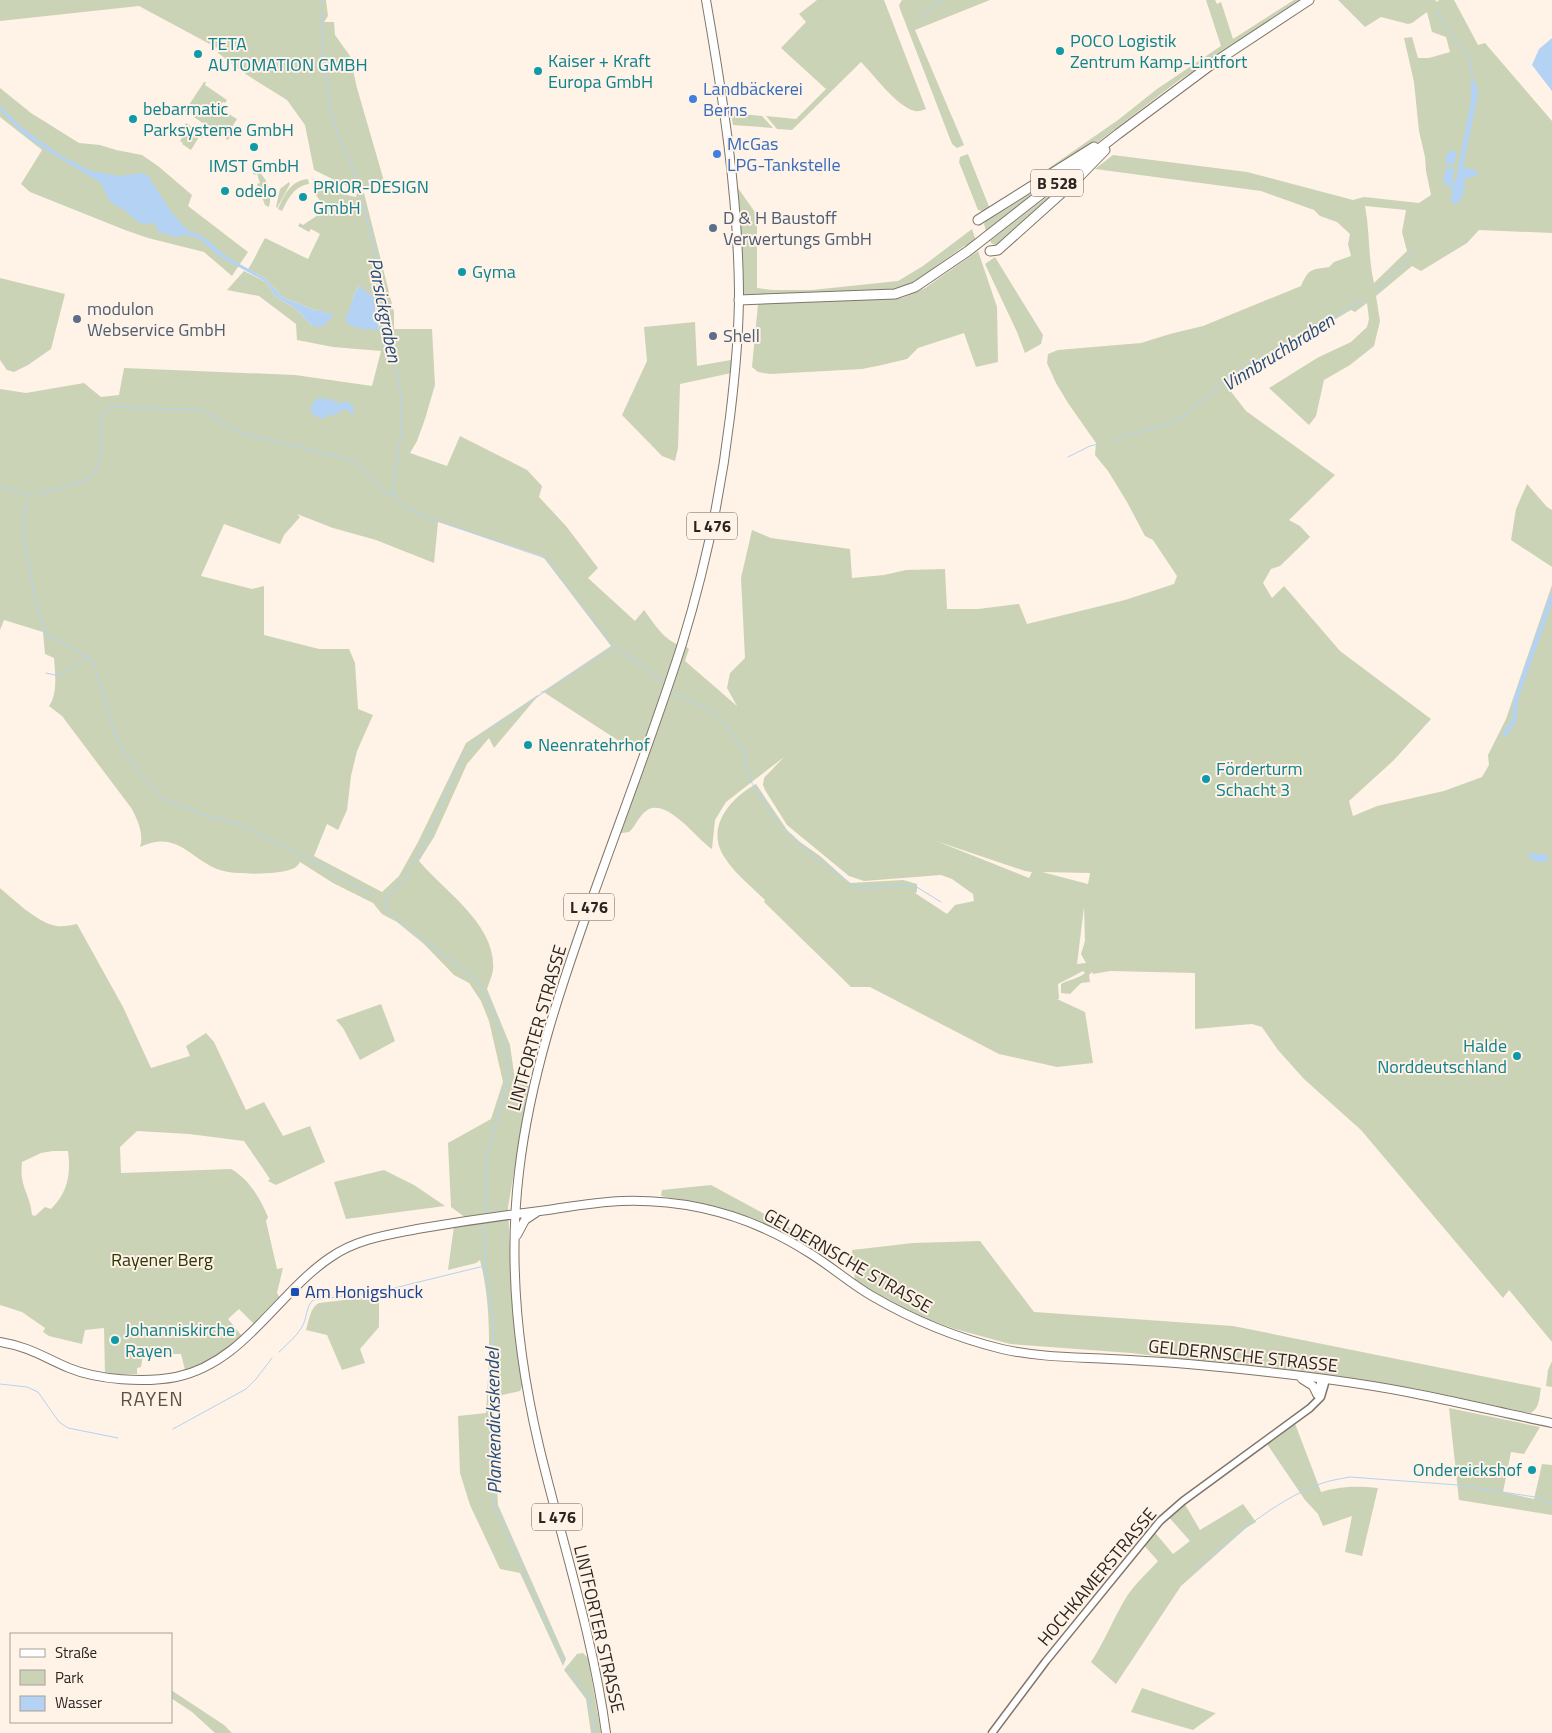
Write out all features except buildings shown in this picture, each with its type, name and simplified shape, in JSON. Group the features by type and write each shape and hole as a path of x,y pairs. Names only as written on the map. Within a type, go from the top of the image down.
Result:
{"highway":[{"name":"B 528","path":"739,300 895,294 905,292 924,282 995,231 1118,134 1212,64 1309,0"},
{"path":"978,220 1118,134"},
{"path":"990,251 998,250 1020,231 1097,159 1118,134"}],"main road":[{"name":"L 476","path":"706,0 726,117 737,235 739,300"},
{"name":"LINTFORTER STRASSE","path":"606,1733 599,1687 590,1647 541,1454 527,1388 519,1332 516,1267 516,1213 519,1171 528,1113 552,1016 666,690 695,600 722,478 736,365 739,300"},
{"name":"GELDERNSCHE STRASSE","path":"0,1342 30,1349 69,1368 86,1373 119,1378 158,1379 177,1376 202,1368 221,1358 239,1344 301,1280 332,1256 346,1248 373,1238 463,1221 590,1203 622,1201 662,1202 697,1206 736,1216 778,1235 809,1253 870,1295 914,1318 952,1334 1006,1350 1051,1356 1201,1365 1296,1375 1419,1394 1552,1423"},
{"path":"516,1237 525,1220 540,1211"},
{"path":"1296,1375 1309,1382 1317,1394"}],"street":[{"path":"1314,1404 1324,1379"},
{"name":"HOCHKAMERSTRASSE","path":"992,1733 1046,1661 1160,1521 1183,1501 1314,1404 1321,1397 1324,1379"}],"green space":[{"path":"0,0 326,0 328,16 324,22 334,22 335,35 350,56 357,88 386,188 379,188 377,181 368,180 370,188 351,188 314,170 305,125 287,100 247,75 218,53 228,39 226,37 219,49 139,6 0,21"},
{"path":"817,0 884,0 926,109 915,111 901,103 886,90 861,62 792,130 777,129 766,116 796,119 826,89 781,48 806,22 799,14"},
{"path":"902,0 990,0 915,30 964,145 957,148 952,144 900,9 899,5"},
{"path":"1206,0 1215,0 1217,4 1221,2 1233,39 1294,0 1301,0 1178,81 1098,142 986,212 978,210 959,162 960,157 968,154 990,209 1118,120 1157,89 1221,46"},
{"path":"1338,0 1435,0 1437,2 1439,0 1454,0 1478,45 1485,43 1552,121 1552,233 1479,230 1467,243 1421,271 1412,266 1376,296 1380,321 1374,346 1350,365 1324,380 1316,416 1309,425 1269,388 1317,358 1351,342 1367,327 1369,319 1367,303 1355,312 1351,310 1225,384 1246,411 1335,475 1289,520 1300,526 1310,537 1280,566 1271,569 1263,583 1272,598 1284,586 1340,651 1431,719 1394,760 1349,801 1353,816 1377,806 1444,791 1482,777 1489,765 1488,755 1506,719 1552,585 1552,1342 1509,1290 1503,1298 1361,1130 1304,1079 1278,1050 1262,1027 1252,1024 1195,1029 1195,973 1110,971 1093,974 1092,972 1089,975 1090,982 1081,983 1070,994 1061,993 1061,984 1077,978 1085,973 1083,971 1058,984 1059,999 1057,999 1085,1012 1093,1063 1057,1067 999,1054 870,987 851,987 764,902 765,900 729,864 719,846 717,835 719,825 730,805 756,784 787,830 850,883 903,880 917,884 917,892 915,893 947,914 955,905 974,901 973,894 952,879 941,875 864,881 849,876 787,825 765,790 763,785 764,778 784,757 726,802 715,820 712,849 674,815 657,808 646,811 629,832 615,834 644,752 619,741 543,692 611,646 541,556 438,522 434,563 376,540 333,528 297,514 300,517 284,535 280,544 224,524 201,576 252,589 264,586 264,635 319,649 349,649 355,663 358,709 373,715 357,751 351,776 347,810 338,830 327,824 314,856 382,892 399,876 418,842 466,743 540,694 494,748 489,738 467,764 434,837 419,861 467,910 487,938 492,954 493,970 487,989 510,1045 515,1080 529,1086 508,1207 512,1297 523,1384 520,1391 494,1397 494,1442 498,1505 566,1659 563,1666 520,1573 500,1569 470,1505 460,1473 458,1416 486,1413 489,1356 488,1317 487,1298 480,1260 476,1263 448,1270 454,1226 466,1218 451,1207 448,1143 491,1119 503,1082 489,1021 481,1001 469,983 454,975 424,944 397,922 382,914 373,903 333,883 300,862 295,868 286,871 256,874 235,873 226,872 209,865 174,843 164,841 153,842 140,847 141,832 132,809 62,716 49,706 55,689 54,658 45,654 43,632 4,620 0,630 0,389 26,393 84,383 101,397 119,395 124,368 295,375 372,386 381,351 333,347 297,340 296,324 259,296 227,290 244,271 266,282 276,297 295,308 312,326 327,314 282,297 266,279 248,269 265,238 308,259 320,234 311,229 309,232 298,226 300,223 303,225 324,211 321,206 323,205 316,195 313,179 350,196 356,197 357,193 364,193 394,312 394,329 432,329 435,385 417,441 410,453 447,466 460,436 527,470 542,486 539,497 566,526 598,568 588,578 635,621 644,610 665,636 681,646 682,643 689,649 685,661 737,706 727,688 730,673 745,658 741,578 752,530 771,538 850,549 852,578 884,575 906,570 945,569 947,609 978,609 1019,604 1027,624 1125,600 1174,584 1177,576 1153,540 1145,536 1108,471 1095,455 1096,443 1056,383 1047,363 1048,354 1058,350 1141,343 1203,326 1301,286 1311,271 1329,267 1334,262 1351,256 1348,244 1350,234 1337,222 1320,216 1314,210 1261,191 1095,169 1113,155 1247,172 1353,200 1364,197 1419,203 1431,195 1419,131 1414,82 1404,38 1412,37 1418,58 1429,58 1450,52 1446,37 1432,32 1427,12 1408,24 1381,17 1365,27","holes":["1365,206 1406,210 1402,232 1407,251 1374,283","359,286 376,309 379,329 345,320 354,294","936,841 1032,872 1029,878","1042,872 1090,873 1088,884","1084,907 1085,941 1081,954 1086,963 1077,964"]},
{"path":"204,82 206,82 205,85 227,100 221,104 223,106 221,109 237,119 227,135 230,137 228,140 185,111"},
{"path":"0,88 31,113 79,143 100,145 142,155 158,166 192,195 188,206 248,252 232,276 204,252 148,238 30,192 21,184 42,150 0,117"},
{"path":"731,113 762,116 773,128 733,125"},
{"path":"186,123 204,135 202,138 199,137 191,150 180,141 188,128 185,125"},
{"path":"1076,163 986,231 984,224 986,220"},
{"path":"254,167 268,185 270,195 269,207 265,205 257,184 260,183 257,174 254,175 252,171"},
{"path":"1079,172 997,246 991,243 990,241"},
{"path":"308,179 309,184 295,190 282,211 278,209 292,185"},
{"path":"733,181 757,215 757,288 812,290 898,281 923,266 972,229 977,244 964,246 914,282 893,290 827,292 739,300"},
{"path":"289,182 290,184 277,208 280,189"},
{"path":"978,251 997,307 998,362 976,367 964,333 918,348 907,359 862,369 770,374 758,372 752,367 758,304 902,298 925,288"},
{"path":"995,257 1043,335 1041,344 1025,353 985,264"},
{"path":"0,278 65,294 51,349 14,372 7,370 0,360"},
{"path":"695,322 697,366 736,359 736,372 680,384 678,448 675,461 662,456 622,415 647,361 644,327"},
{"path":"1527,484 1547,507 1552,510 1552,567 1511,540 1516,509"},
{"name":"Rayener Berg","path":"0,888 42,921 59,926 77,924 123,1007 151,1068 190,1056 186,1046 206,1033 214,1042 246,1110 264,1102 283,1136 310,1126 325,1162 276,1185 268,1181 270,1179 244,1141 189,1134 137,1131 120,1147 121,1173 231,1169 249,1184 265,1210 268,1217 266,1221 277,1269 283,1268 277,1293 280,1298 254,1324 239,1309 228,1319 242,1336 216,1357 185,1370 181,1354 159,1354 147,1351 143,1354 141,1367 137,1368 137,1374 105,1374 104,1328 85,1330 82,1344 49,1336 43,1332 45,1328 22,1312 0,1305","holes":["68,1151 69,1167 65,1189 51,1209 45,1207 35,1216 32,1215 23,1184 22,1162 41,1153"]},
{"path":"381,1004 395,1041 360,1060 343,1028 336,1020"},
{"path":"384,1170 414,1185 445,1206 346,1219 334,1182"},
{"path":"711,1185 814,1241 806,1246 758,1221 740,1214 661,1196 662,1190"},
{"path":"980,1241 1034,1312 1233,1326 1541,1388 1539,1402 1536,1409 1530,1413 1419,1389 1324,1376 1131,1353 1010,1344 955,1329 916,1315 855,1281 852,1250 913,1243"},
{"path":"379,1296 379,1327 360,1349 365,1363 342,1370 327,1335 306,1330 312,1311 319,1303"},
{"path":"1552,1361 1552,1387 1546,1386 1548,1370"},
{"path":"1449,1408 1540,1427 1524,1454 1511,1452 1503,1492 1534,1499 1542,1464 1552,1465 1552,1515 1459,1500"},
{"path":"1294,1421 1321,1492 1349,1487 1378,1488 1362,1556 1345,1552 1352,1516 1323,1526 1318,1514 1305,1500 1265,1441"},
{"path":"1183,1501 1200,1530 1243,1504 1256,1522 1246,1528 1181,1586 1116,1684 1091,1662 1127,1596 1158,1561 1141,1542 1152,1529 1173,1554 1190,1541 1167,1515"},
{"path":"583,1653 588,1658 601,1733 591,1733 586,1699 564,1670 577,1654"},
{"path":"1142,1688 1216,1713 1193,1730 1131,1712"},
{"path":"172,1691 224,1725 232,1733 215,1733 192,1712 172,1699"}],"water":[{"path":"1552,38 1552,91 1532,65 1539,49"},
{"path":"1471,82 1476,82 1478,94 1463,167 1477,171 1478,175 1465,179 1462,197 1454,205 1451,200 1452,188 1443,182 1446,167 1454,168 1453,183 1455,184 1471,101"},
{"path":"0,106 22,128 47,146 63,157 91,171 121,176 142,173 148,176 170,210 187,230 202,236 224,255 266,279 282,297 317,311 323,311 327,314 331,312 332,318 320,327 312,326 295,308 276,297 266,282 219,256 200,239 186,235 175,237 165,233 158,233 154,223 141,224 124,210 110,202 101,183 43,148 21,132 0,110"},
{"path":"1449,151 1457,151 1454,165 1447,164 1445,159"},
{"path":"359,286 373,297 379,330 352,326 345,320"},
{"path":"317,398 332,399 339,403 347,401 354,408 354,413 351,414 348,410 342,410 336,415 328,415 323,419 314,415 310,410"},
{"path":"1528,853 1548,855 1547,862 1533,860"}],"waterway":[{"name":"Parsickgraben","path":"320,0 321,4"},
{"path":"923,19 923,13 942,0"},
{"name":"Parsickgraben","path":"321,11 325,71 332,115 358,186"},
{"path":"1436,11 1469,58 1473,82"},
{"path":"361,198 378,261 388,309 402,401 401,435 392,489 397,501 429,518 545,558 614,647 663,682"},
{"name":"Vinnbruchbraben","path":"1377,291 1416,250"},
{"name":"Vinnbruchbraben","path":"1112,440 1174,422 1237,372 1363,300"},
{"path":"37,494 90,477 100,459 103,416 107,409 116,407 203,410 240,433 354,462 386,493 393,495"},
{"name":"Vinnbruchbraben","path":"1068,457 1090,446 1099,444"},
{"path":"0,487 31,494"},
{"path":"28,500 23,518 23,533 37,609 48,635 88,657 94,663 116,737 125,753 146,781 163,799 206,815 238,824 318,864 371,895"},
{"path":"1505,734 1514,720 1516,699 1552,596"},
{"name":"Plankendickskendel","path":"488,730 613,648"},
{"path":"46,673 59,676 87,658"},
{"path":"674,692 716,714 724,723 743,748 750,780 778,824 809,853 854,886 867,888 915,886 941,902"},
{"name":"Plankendickskendel","path":"412,866 418,857 463,757 484,734"},
{"name":"Plankendickskendel","path":"411,869 386,899 384,907 389,913 476,979 494,1014 506,1053 508,1078 486,1161 486,1213"},
{"name":"Plankendickskendel","path":"484,1225 485,1266 493,1320 489,1407 495,1506 564,1662"},
{"path":"279,1352 302,1327 313,1300 382,1291 484,1266"},
{"path":"173,1429 246,1389 272,1358"},
{"path":"0,1384 27,1387 38,1392 59,1422 68,1428 118,1438"},
{"path":"1191,1573 1236,1535 1286,1500 1324,1483 1350,1477 1458,1485 1535,1497 1552,1504"},
{"name":"Plankendickskendel","path":"567,1666 589,1697 595,1733"}],"place":[{"name":"POCO Logistik Zentrum Kamp-Lintfort","path":"1060,51"},
{"name":"TETA AUTOMATION GMBH","path":"198,54"},
{"name":"Kaiser + Kraft Europa GmbH","path":"538,71"},
{"name":"Landbäckerei Berns","path":"693,99"},
{"name":"bebarmatic Parksysteme GmbH","path":"133,119"},
{"name":"IMST GmbH","path":"254,147"},
{"name":"McGas LPG-Tankstelle","path":"717,154"},
{"name":"odelo","path":"225,191"},
{"name":"PRIOR-DESIGN GmbH","path":"303,197"},
{"name":"D & H Baustoff Verwertungs GmbH","path":"713,228"},
{"name":"Gyma","path":"462,272"},
{"name":"modulon Webservice GmbH","path":"77,319"},
{"name":"Shell","path":"713,336"},
{"name":"Neenratehrhof","path":"528,745"},
{"name":"Förderturm Schacht 3","path":"1206,779"},
{"name":"Halde Norddeutschland","path":"1517,1056"},
{"name":"Am Honigshuck","path":"295,1292"},
{"name":"Johanniskirche Rayen","path":"115,1340"},
{"name":"Ondereickshof","path":"1532,1470"}],"district":[{"name":"RAYEN","path":"152,1399"}]}
